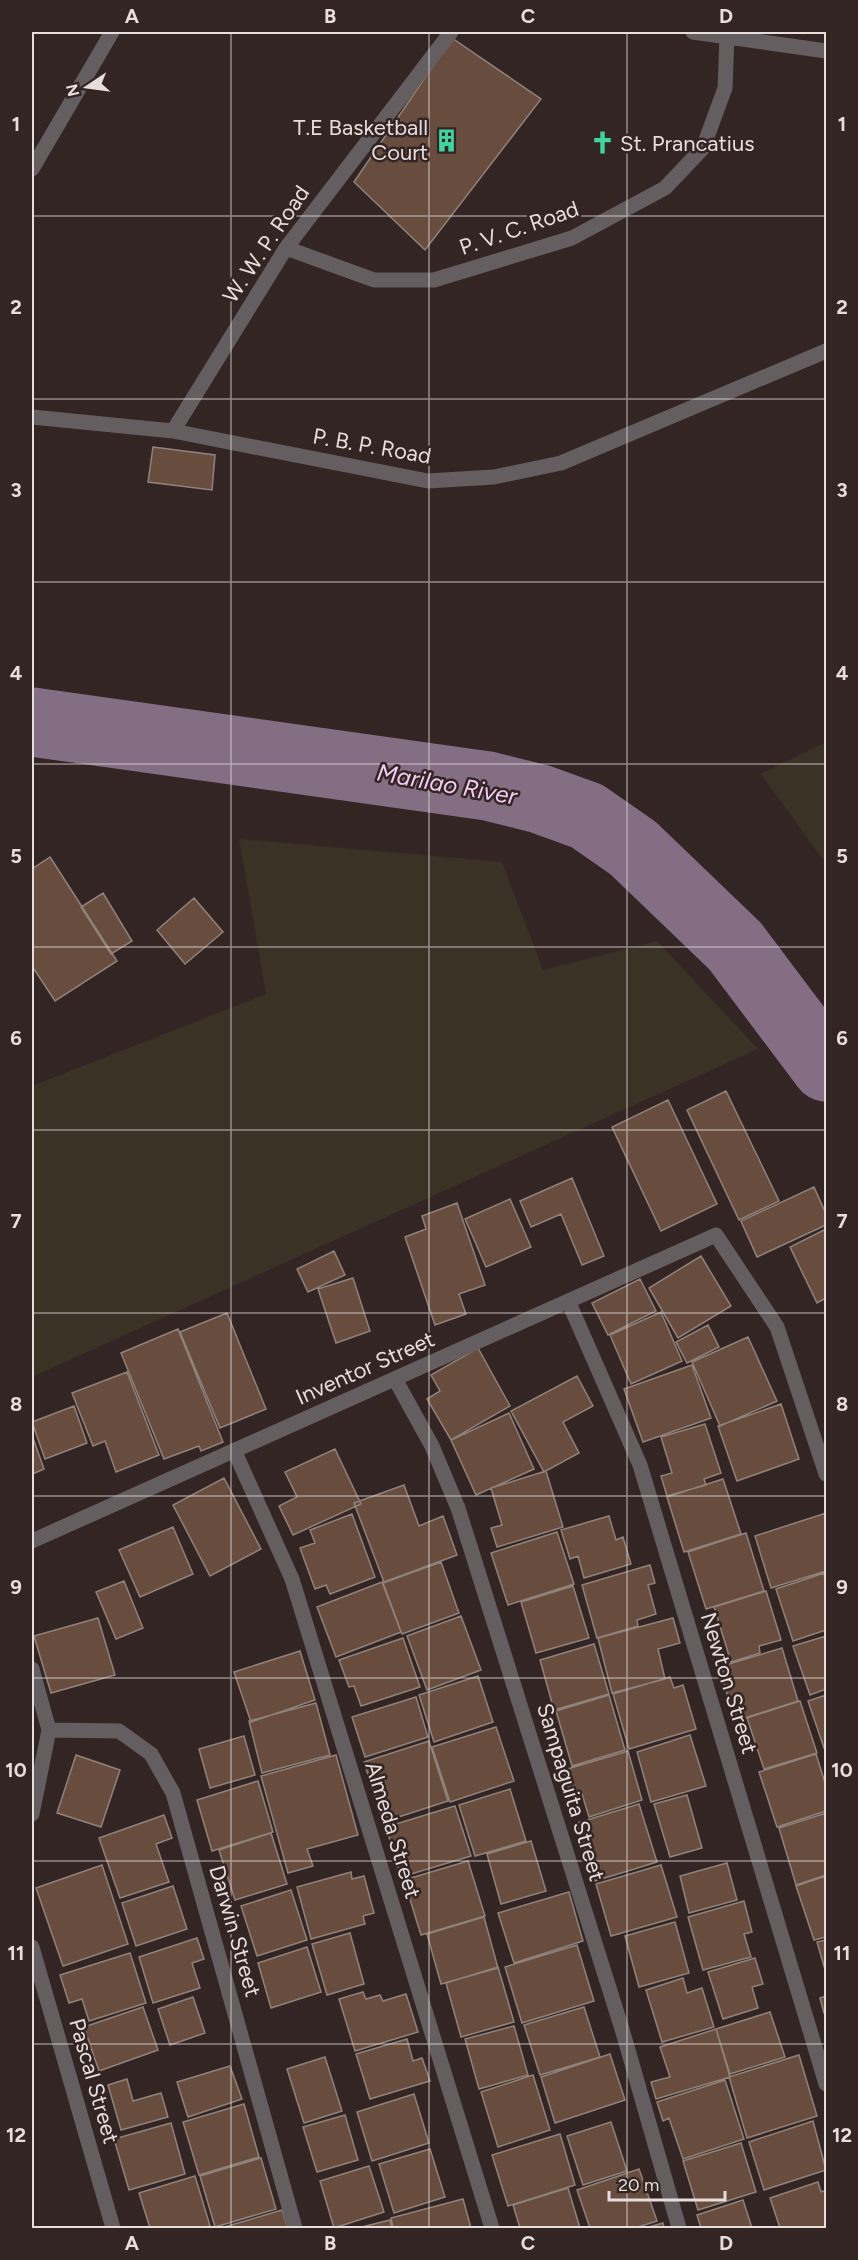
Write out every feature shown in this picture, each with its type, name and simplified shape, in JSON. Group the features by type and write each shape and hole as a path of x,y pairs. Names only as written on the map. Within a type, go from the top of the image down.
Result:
{"street":[{"path":"32,169 112,32"},
{"name":"W. W. P. Road","path":"172,431 286,248 451,32"},
{"path":"693,32 826,51"},
{"name":"P. V. C. Road","path":"286,248 374,280 434,280 572,238 666,188 703,148 725,88 727,36"},
{"name":"P. B. P. Road","path":"32,417 172,431 428,481 494,477 561,463 826,351"},
{"name":"Inventor Street","path":"32,1541 569,1303 716,1235 777,1328 826,1474"},
{"name":"Newton Street","path":"569,1303 640,1465 826,2084"},
{"name":"Sampaguita Street","path":"395,1379 432,1446 458,1508 622,2029 679,2229"},
{"name":"Almeda Street","path":"234,1450 292,1579 492,2229"},
{"path":"32,1669 50,1730 32,1814"},
{"name":"Darwin Street","path":"50,1730 119,1731 151,1754 173,1793 296,2229"},
{"name":"Pascal Street","path":"32,1947 113,2229"}],"shaded area":[{"path":"826,742 826,864 761,774"},
{"path":"239,839 502,862 543,970 657,941 758,1049 32,1377 32,1086 266,994"}],"building":[{"name":"T.E Basketball Court","path":"452,38 541,99 425,250 354,182"},
{"path":"153,447 215,455 212,490 148,482"},
{"path":"50,857 117,961 55,1001 32,966 32,869"},
{"path":"103,893 132,941 111,954 81,907"},
{"path":"194,898 223,932 185,964 157,930"},
{"path":"726,1091 779,1201 739,1220 687,1110"},
{"path":"668,1100 717,1204 661,1231 612,1127"},
{"path":"572,1178 604,1256 582,1265 561,1214 531,1227 520,1201"},
{"path":"814,1187 826,1214 826,1225 757,1257 741,1221"},
{"path":"510,1199 531,1247 486,1267 465,1219"},
{"path":"457,1203 485,1285 459,1294 466,1314 435,1325 405,1237 426,1229 422,1216"},
{"path":"826,1229 826,1298 817,1303 790,1247"},
{"path":"334,1251 345,1275 308,1292 297,1269"},
{"path":"701,1256 731,1306 678,1338 649,1288"},
{"path":"353,1278 370,1331 336,1343 318,1289"},
{"path":"640,1279 656,1311 608,1335 592,1303"},
{"path":"661,1312 682,1361 631,1384 610,1335"},
{"path":"227,1313 266,1409 220,1428 180,1332"},
{"path":"708,1325 719,1347 687,1363 676,1342"},
{"path":"178,1329 223,1442 201,1451 199,1446 164,1459 121,1353"},
{"path":"748,1337 777,1401 720,1426 692,1362"},
{"path":"478,1348 510,1406 451,1440 427,1399 440,1391 431,1375"},
{"path":"692,1365 711,1418 643,1442 624,1389"},
{"path":"127,1372 159,1455 116,1472 105,1441 93,1446 72,1393"},
{"path":"577,1376 593,1406 563,1422 579,1453 544,1472 511,1411"},
{"path":"781,1404 799,1459 737,1481 718,1426"},
{"path":"74,1406 87,1443 45,1459 32,1422"},
{"path":"509,1413 534,1469 476,1495 451,1440"},
{"path":"705,1424 721,1473 704,1479 706,1485 667,1496 661,1476 672,1473 661,1437"},
{"path":"32,1435 44,1469 32,1474"},
{"path":"335,1449 361,1504 293,1535 279,1506 297,1497 285,1472"},
{"path":"546,1471 563,1527 497,1547 491,1528 502,1525 491,1488"},
{"path":"224,1478 261,1549 210,1576 173,1505"},
{"path":"723,1479 741,1534 684,1552 667,1497"},
{"path":"404,1485 419,1526 443,1516 457,1555 384,1582 354,1503"},
{"path":"826,1513 826,1571 771,1588 755,1536"},
{"path":"352,1514 375,1577 330,1594 326,1585 315,1589 300,1548 315,1543 310,1530"},
{"path":"609,1516 616,1540 623,1537 631,1564 584,1578 578,1556 570,1559 561,1530"},
{"path":"173,1527 193,1574 140,1597 119,1550"},
{"path":"557,1532 574,1584 508,1605 491,1553"},
{"path":"746,1533 764,1591 706,1609 688,1552"},
{"path":"441,1562 459,1613 402,1634 383,1583"},
{"path":"650,1565 655,1583 648,1585 656,1614 637,1620 638,1626 597,1638 582,1585"},
{"path":"824,1573 826,1630 793,1641 776,1589"},
{"path":"124,1581 143,1628 116,1639 96,1592"},
{"path":"382,1582 401,1632 336,1657 317,1607"},
{"path":"573,1586 589,1638 536,1653 521,1602"},
{"path":"766,1591 781,1640 759,1646 760,1653 731,1662 714,1607"},
{"path":"461,1616 481,1670 427,1690 407,1636"},
{"path":"98,1618 115,1675 51,1693 34,1636"},
{"path":"673,1618 680,1643 658,1649 665,1679 612,1693 598,1638"},
{"path":"826,1636 826,1689 810,1695 793,1646"},
{"path":"403,1638 420,1687 361,1706 354,1686 349,1687 339,1660"},
{"path":"594,1644 609,1694 554,1710 540,1660"},
{"path":"782,1648 798,1701 735,1721 719,1667"},
{"path":"300,1651 315,1700 251,1722 234,1672"},
{"path":"478,1676 493,1722 434,1742 419,1695"},
{"path":"670,1677 674,1688 683,1685 696,1729 629,1749 613,1694"},
{"path":"609,1695 625,1750 572,1766 556,1711"},
{"path":"826,1695 826,1747 824,1748 808,1701"},
{"path":"416,1697 428,1737 365,1757 352,1717"},
{"path":"800,1701 817,1753 764,1769 747,1718"},
{"path":"316,1703 330,1755 262,1773 249,1721"},
{"path":"496,1727 514,1781 450,1802 432,1747"},
{"path":"690,1735 706,1786 651,1802 637,1752"},
{"path":"244,1736 255,1775 210,1788 199,1749"},
{"path":"429,1741 448,1801 383,1822 364,1762"},
{"path":"628,1751 642,1800 589,1817 582,1794 571,1798 564,1770"},
{"path":"816,1754 826,1786 826,1811 777,1827 759,1772"},
{"path":"76,1755 120,1770 101,1827 57,1813"},
{"path":"336,1755 358,1835 307,1849 313,1866 288,1873 261,1776"},
{"path":"258,1781 273,1832 212,1851 197,1800"},
{"path":"510,1789 526,1841 475,1856 459,1805"},
{"path":"687,1795 702,1848 670,1857 654,1804"},
{"path":"639,1804 657,1862 595,1881 577,1823"},
{"path":"455,1806 471,1856 401,1877 386,1827"},
{"path":"826,1813 826,1875 796,1885 779,1828"},
{"path":"164,1815 172,1838 156,1844 169,1882 120,1898 99,1838"},
{"path":"271,1833 287,1884 235,1900 219,1850"},
{"path":"531,1841 546,1891 501,1904 487,1854"},
{"path":"468,1861 485,1916 421,1935 404,1880"},
{"path":"727,1863 737,1900 689,1913 680,1876"},
{"path":"102,1865 128,1944 63,1966 36,1888"},
{"path":"661,1865 677,1917 611,1936 596,1884"},
{"path":"351,1872 352,1879 364,1876 374,1913 363,1916 365,1924 311,1939 297,1887"},
{"path":"826,1876 826,1937 814,1940 796,1886"},
{"path":"173,1886 187,1929 136,1946 122,1903"},
{"path":"291,1890 307,1940 257,1956 241,1906"},
{"path":"569,1892 583,1941 514,1963 498,1913"},
{"path":"744,1901 752,1932 744,1934 751,1957 703,1970 688,1917"},
{"path":"484,1917 498,1968 441,1984 427,1934"},
{"path":"675,1922 689,1973 639,1987 625,1936"},
{"path":"350,1933 364,1984 327,1995 312,1944"},
{"path":"197,1938 204,1959 192,1963 200,1988 153,2003 139,1957"},
{"path":"826,1940 826,1973 817,1942"},
{"path":"577,1945 594,2001 522,2023 505,1967"},
{"path":"307,1947 321,1992 271,2008 258,1963"},
{"path":"130,1953 146,2003 89,2021 82,1999 69,2003 60,1975"},
{"path":"755,1958 763,1984 752,1987 758,2008 723,2019 708,1972"},
{"path":"498,1967 514,2022 461,2037 446,1983"},
{"path":"683,1978 687,1993 702,1988 714,2027 662,2042 646,1990"},
{"path":"363,1992 366,1999 380,1995 383,2001 406,1994 418,2032 355,2051 339,1999"},
{"path":"826,1996 826,2013 824,2013 820,1998"},
{"path":"193,1997 205,2033 170,2045 158,2009"},
{"path":"143,2007 158,2050 99,2071 84,2027"},
{"path":"584,2007 600,2057 540,2075 524,2025"},
{"path":"770,2012 785,2057 730,2074 716,2029"},
{"path":"514,2026 528,2075 479,2089 465,2039"},
{"path":"716,2029 730,2077 656,2099 651,2082 670,2077 660,2047"},
{"path":"407,2039 413,2061 422,2058 430,2081 370,2099 356,2054"},
{"path":"610,2054 625,2100 555,2123 541,2077"},
{"path":"799,2055 817,2116 747,2138 729,2077"},
{"path":"325,2057 342,2111 304,2123 287,2069"},
{"path":"230,2066 242,2099 188,2117 177,2082"},
{"path":"533,2075 550,2130 498,2147 481,2092"},
{"path":"127,2079 133,2101 161,2093 168,2117 121,2130 108,2085"},
{"path":"725,2080 744,2139 683,2159 669,2118 663,2121 657,2102"},
{"path":"414,2094 429,2143 372,2161 357,2112"},
{"path":"244,2104 259,2157 199,2175 183,2122"},
{"path":"345,2115 358,2160 317,2172 303,2127"},
{"path":"813,2121 826,2170 764,2190 749,2142"},
{"path":"611,2122 627,2171 583,2185 567,2136"},
{"path":"171,2123 185,2174 129,2190 114,2139"},
{"path":"560,2134 575,2185 508,2206 492,2155"},
{"path":"741,2143 756,2192 698,2210 683,2161"},
{"path":"430,2149 445,2197 394,2213 379,2164"},
{"path":"261,2158 276,2209 215,2227 200,2176"},
{"path":"369,2166 384,2212 334,2228 320,2181"},
{"path":"639,2169 657,2221 635,2228 590,2228 577,2190"},
{"path":"195,2176 210,2226 150,2228 139,2193"},
{"path":"818,2182 821,2192 826,2190 826,2228 780,2228 770,2198"},
{"path":"568,2188 580,2228 520,2228 513,2205"},
{"path":"463,2199 471,2228 393,2228 391,2218"},
{"path":"743,2200 752,2228 701,2228 697,2215"},
{"path":"282,2210 288,2228 221,2228"},
{"path":"390,2220 392,2228 358,2228"},
{"path":"663,2223 664,2228 645,2228"}],"waterway":[{"name":"Marilao River","path":"32,722 488,786 540,799 587,816 633,848 735,946 826,1067"}],"place":[{"name":"T.E Basketball Court","path":"446,140"},
{"name":"St. Prancatius","path":"602,143"}]}
